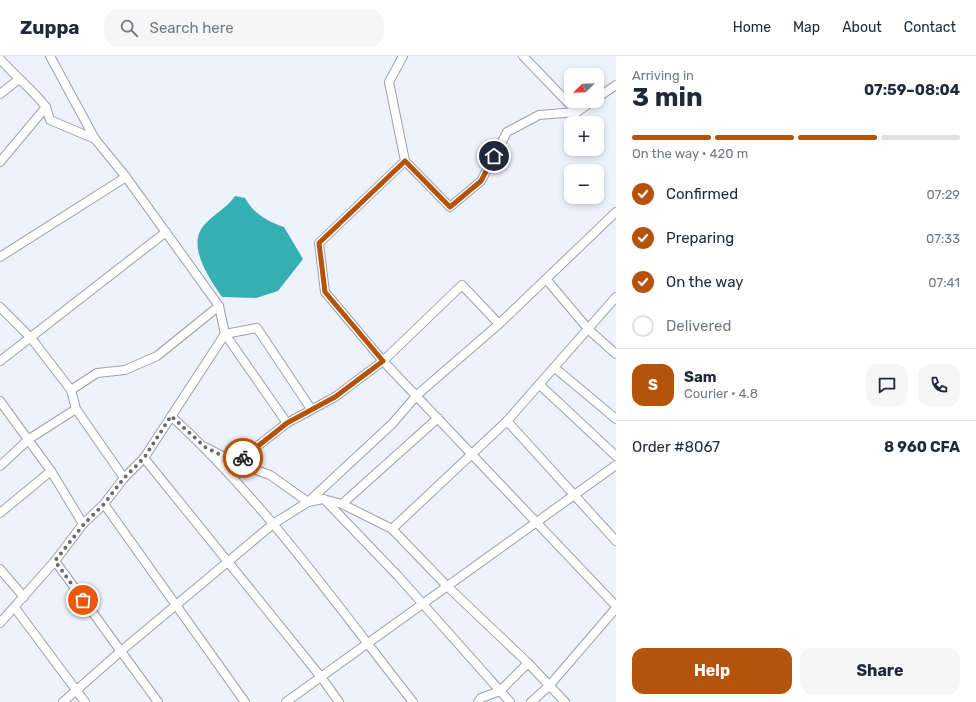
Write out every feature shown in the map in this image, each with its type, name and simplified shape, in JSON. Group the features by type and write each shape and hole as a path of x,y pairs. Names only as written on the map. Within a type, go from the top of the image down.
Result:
{"street":[{"path":"50,56 95,139 126,177 219,306 225,334 287,423"},
{"path":"403,56 389,82 405,161 450,207 481,181 506,132 539,115 577,112 583,108"},
{"path":"523,56 577,112"},
{"path":"0,59 19,79 31,88 46,107 50,120 95,139"},
{"path":"0,94 19,79"},
{"path":"604,93 616,85"},
{"path":"0,162 46,107"},
{"path":"405,161 319,243 325,292 383,361 417,395 470,454 616,607 550,686 531,702"},
{"path":"0,257 126,177"},
{"path":"63,702 120,651 228,563 273,524 308,502 392,424 417,395 499,324 616,213"},
{"path":"0,361 166,232"},
{"path":"546,279 589,330 616,354"},
{"path":"236,463 287,423 335,397 383,361 462,285 499,324"},
{"path":"392,529 470,454 507,421 589,330 616,297"},
{"path":"71,390 97,373 125,370 157,356 219,306"},
{"path":"0,307 31,338 71,390 76,409 124,478"},
{"path":"0,623 15,608 55,561 84,524 104,504 124,478 144,458 225,334 257,328 311,409"},
{"path":"555,368 616,419"},
{"path":"540,385 616,456"},
{"path":"0,401 51,471 84,524"},
{"path":"0,466 29,439 76,409"},
{"path":"171,416 205,447 273,524 413,702"},
{"path":"342,504 438,418"},
{"path":"507,421 616,541"},
{"path":"205,447 236,463 270,475 308,502 323,499 342,504 392,529 447,586 528,663 565,702"},
{"path":"144,458 340,702"},
{"path":"286,702 616,465"},
{"path":"0,513 51,471"},
{"path":"323,499 423,604 510,702"},
{"path":"104,504 245,702"},
{"path":"55,561 158,702"},
{"path":"0,569 24,597"},
{"path":"15,608 85,702"},
{"path":"481,701 500,691 528,663"}],"water":[{"path":"235,196 245,198 257,213 284,227 303,259 278,291 256,298 222,297 206,272 198,252 199,232 205,224"}],"way so far":[{"path":"83,600 55,561 84,524 104,504 124,478 144,458 171,416 205,447 236,463 243,458"}],"route":[{"path":"243,458 287,423 335,397 383,361 325,292 319,243 405,161 450,207 481,181 494,156"}]}
